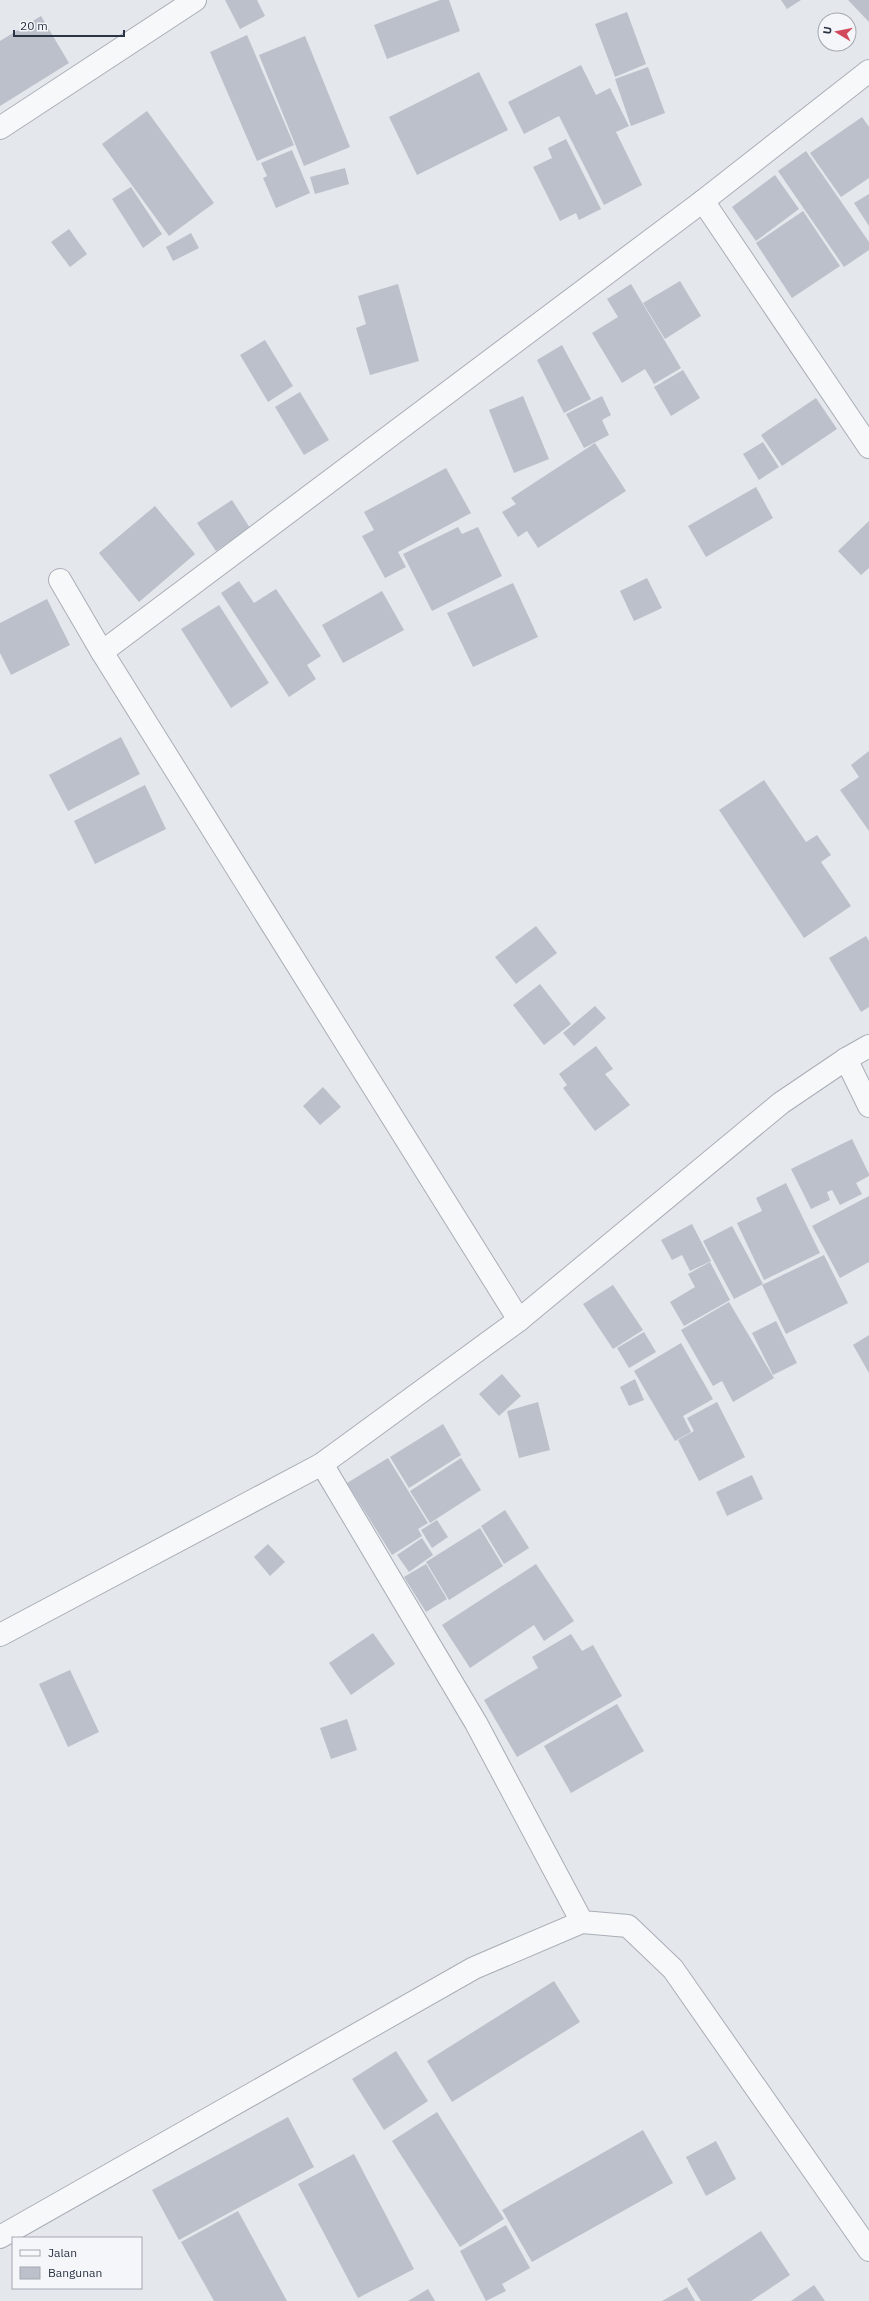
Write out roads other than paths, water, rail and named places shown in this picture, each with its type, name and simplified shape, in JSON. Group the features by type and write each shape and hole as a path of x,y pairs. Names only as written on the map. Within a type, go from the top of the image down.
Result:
{"street":[{"path":"0,128 195,0"},
{"path":"102,652 703,201 869,71"},
{"path":"703,201 869,447"},
{"path":"60,580 102,652 518,1320"},
{"path":"0,1635 322,1464 518,1320 780,1103 846,1059 869,1046"},
{"path":"846,1059 869,1106"},
{"path":"322,1464 476,1723 582,1922"},
{"path":"0,2237 474,1968 582,1922 628,1926 673,1969 869,2250"}]}
